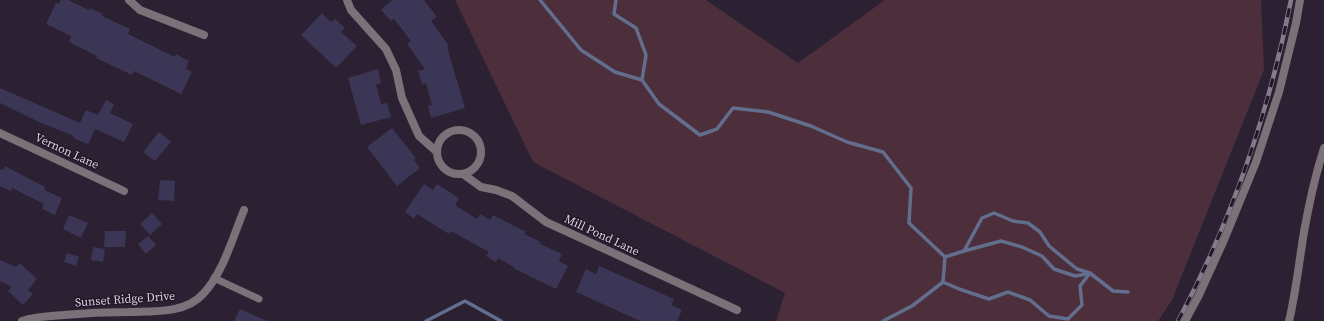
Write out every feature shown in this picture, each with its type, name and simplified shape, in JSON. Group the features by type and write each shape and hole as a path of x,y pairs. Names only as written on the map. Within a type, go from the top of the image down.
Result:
{"street":[{"path":"129,0 140,10 204,35"},
{"name":"Mill Pond Lane","path":"347,0 351,10 386,49 396,70 402,98 419,136 437,152 438,158 445,169 450,173 463,174 481,187 496,190 512,196 546,222 737,310"},
{"path":"1185,321 1199,295 1224,240 1256,162 1278,92 1296,23 1300,0"},
{"path":"437,152 438,145 442,139 453,131 460,130 473,135 481,148 481,155 475,167 470,172 463,174"},
{"name":"Vernon Lane","path":"0,133 124,191"},
{"path":"1289,321 1296,293 1308,210 1324,148"},
{"name":"Sunset Ridge Drive","path":"22,321 40,316 175,309 194,302 202,295 214,278 226,254 244,210"}],"lane":[{"path":"214,278 259,299"}],"shaded area":[{"path":"455,0 706,0 798,63 885,0 1261,0 1264,70 1172,300 1158,321 776,321 785,293 533,162"}],"building":[{"path":"61,0 68,0 89,10 90,8 103,14 102,16 130,29 128,34 175,57 176,54 189,61 186,69 192,72 181,94 134,71 132,75 96,58 97,56 69,42 71,36 46,24 56,3 59,4"},
{"path":"392,0 424,0 437,17 431,21 449,46 447,47 465,108 431,118 428,106 432,105 426,83 422,84 418,71 425,69 407,44 411,41 394,19 391,21 381,10"},
{"path":"322,13 331,22 335,19 345,28 341,32 357,46 336,68 301,35"},
{"path":"378,69 381,83 376,85 381,104 387,103 391,117 361,125 348,78"},
{"path":"0,88 80,123 86,110 98,115 106,100 114,104 110,113 133,124 124,142 95,129 88,144 73,138 74,136 39,122 0,103"},
{"path":"392,128 416,158 414,160 420,168 397,186 367,147"},
{"path":"159,132 171,142 155,161 143,152"},
{"path":"5,166 45,187 44,190 62,198 55,215 42,209 44,204 12,188 11,191 0,186 0,169 3,170"},
{"path":"160,180 175,181 174,201 158,200"},
{"path":"424,184 433,190 437,184 459,198 455,205 477,219 480,214 490,220 493,215 526,232 524,234 541,242 540,244 562,254 559,261 568,266 556,289 513,268 514,267 498,258 496,262 486,256 489,252 451,231 449,234 417,214 414,219 405,212"},
{"path":"152,213 162,224 150,235 140,224"},
{"path":"69,215 88,223 81,238 63,229"},
{"path":"105,231 126,231 125,247 104,247"},
{"path":"148,236 156,245 146,254 138,244"},
{"path":"93,247 105,249 103,262 91,260"},
{"path":"67,253 79,257 76,266 64,262"},
{"path":"0,260 16,267 20,263 37,279 28,290 33,294 23,305 8,291 12,287 0,281"},
{"path":"599,266 674,299 671,305 682,310 677,321 640,321 576,292 586,269 596,274"},
{"path":"240,309 267,321 234,321"}],"waterway":[{"path":"540,0 581,50 615,72 642,80 659,104 700,135 717,129 733,108 768,112 811,126 847,142 883,152 911,188 909,223 945,257 943,282 989,299 1008,292 1030,300 1049,316 1068,319 1082,305 1080,286 1090,273 1113,291 1128,292"},
{"path":"616,0 614,14 636,28 646,55 642,80"},
{"path":"945,257 964,251 982,218 994,213 1013,221 1028,223 1040,232 1049,246 1077,269 1090,273"},
{"path":"964,251 1001,241 1022,247 1042,256 1054,269 1075,276 1087,273"},
{"path":"883,321 912,306 943,282"},
{"path":"426,321 465,301 501,321"}],"railway":[{"path":"1178,321 1232,205 1260,124 1272,83 1291,0"}]}
